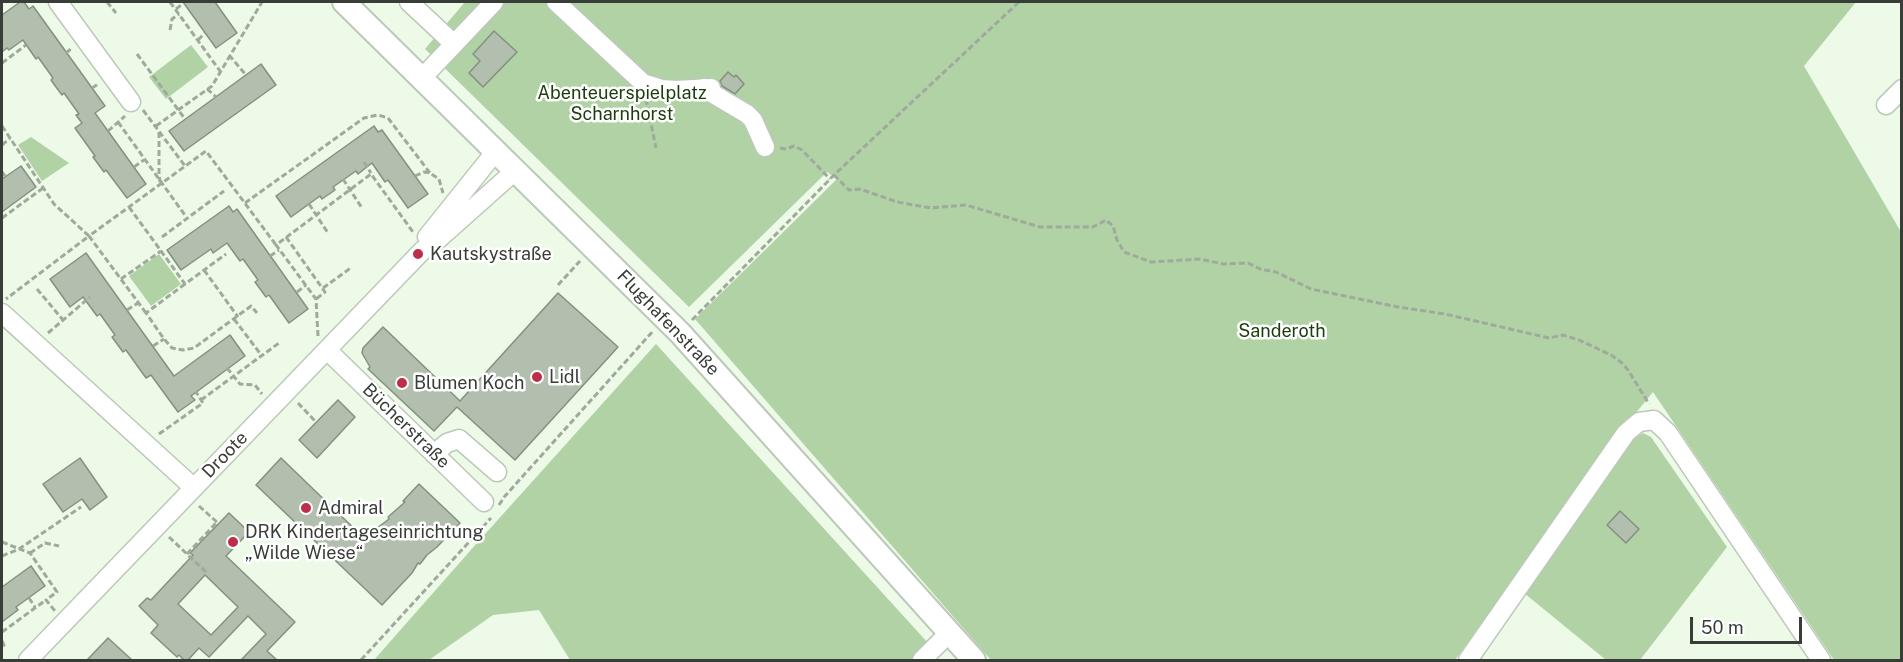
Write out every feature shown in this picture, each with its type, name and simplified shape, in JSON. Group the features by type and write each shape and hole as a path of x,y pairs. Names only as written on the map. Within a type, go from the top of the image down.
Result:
{"main road":[{"name":"Flughafenstraße","path":"344,2 680,333 974,660"}],"street":[{"path":"58,2 130,102"},
{"path":"409,2 454,44"},
{"path":"422,79 494,2"},
{"path":"555,2 643,83 662,89 707,88 747,114 753,120 765,147"},
{"path":"1886,105 1902,89"},
{"name":"Droote","path":"28,660 194,488 323,343 419,242 427,238 496,151"},
{"name":"Droote","path":"419,242 434,243 516,170"},
{"path":"2,313 194,488"},
{"name":"Bücherstraße","path":"323,343 484,502"},
{"path":"1468,660 1626,433 1639,422 1654,420 1668,433 1821,660"},
{"path":"434,454 447,443 459,439 497,472"},
{"path":"922,660 949,633"}],"path":[{"path":"107,2 116,14"},
{"path":"170,2 220,71"},
{"path":"156,126 212,86 262,2"},
{"path":"680,333 834,175 1019,2"},
{"path":"176,10 184,3"},
{"path":"170,30 172,19 179,14"},
{"path":"198,40 205,33"},
{"path":"2,63 26,45"},
{"path":"66,53 71,49"},
{"path":"137,54 185,119"},
{"path":"229,55 246,75"},
{"path":"643,83 656,148"},
{"path":"92,88 96,85"},
{"path":"207,89 216,97"},
{"path":"130,102 140,107 184,166"},
{"path":"245,203 364,118 378,115 388,118 430,172 440,179 444,198"},
{"path":"108,131 118,122 187,218"},
{"path":"2,126 54,204 90,236 172,348 183,350 194,348 251,306 257,313"},
{"path":"159,130 161,184"},
{"path":"2,144 10,138"},
{"path":"786,149 794,146 802,150 831,179"},
{"path":"2,302 206,151 316,299 323,343"},
{"path":"134,167 144,160"},
{"path":"364,162 419,242"},
{"path":"2,172 6,176"},
{"path":"415,176 430,172"},
{"path":"276,244 371,174"},
{"path":"834,175 849,190 860,189 897,202 931,208 966,205 1040,226 1093,227 1106,220 1113,226 1124,252 1150,262 1200,259 1223,264 1248,263 1260,269 1276,272 1311,289 1445,314 1549,338 1563,335 1571,337 1611,354 1622,363 1650,406 1654,420"},
{"path":"343,179 362,208"},
{"path":"2,218 43,188"},
{"path":"162,237 224,191"},
{"path":"309,204 328,233"},
{"path":"129,207 185,284"},
{"path":"285,237 323,288 325,292 316,299"},
{"path":"270,256 279,249"},
{"path":"121,279 161,251"},
{"path":"146,313 226,254"},
{"path":"558,285 580,261"},
{"path":"323,288 352,267"},
{"path":"204,270 262,356"},
{"path":"297,292 306,285"},
{"path":"37,289 63,320"},
{"path":"48,333 90,297"},
{"path":"127,310 138,303"},
{"path":"361,660 494,514 505,496 654,330"},
{"path":"153,346 164,339"},
{"path":"201,400 279,343"},
{"path":"227,368 240,384 255,385 262,394"},
{"path":"145,444 203,403 195,392"},
{"path":"298,403 316,422"},
{"path":"187,554 218,523 199,506"},
{"path":"2,556 19,549 81,507"},
{"path":"169,537 206,572"},
{"path":"2,542 30,553 57,592 2,632"},
{"path":"30,553 45,543 59,546"},
{"path":"29,597 35,607"},
{"path":"46,600 55,611"},
{"path":"2,641 4,645 2,646"}],"green space":[{"name":"Sanderoth","path":"465,2 1856,2 1804,66 1901,232 1901,660 1834,660 1653,392 1626,425 1455,660 991,660 695,319 837,179 827,172 689,307 425,49"},
{"path":"191,45 208,67 166,99 149,77"},
{"path":"31,137 69,163 42,181 18,145"},
{"path":"159,254 181,284 151,306 129,276"},
{"path":"656,344 928,643 912,660 570,660 539,610 493,615 429,660 374,660 477,543"},
{"path":"1643,433 1651,437 1727,547 1640,660 1606,660 1524,593 1634,439"}],"building":[{"path":"20,2 24,2 29,9 33,6 105,106 95,113 146,184 127,198 93,157 95,156 75,128 82,123 76,115 79,114 64,93 62,95 56,87 51,80 53,78 38,57 36,59 23,40 2,52 2,15"},
{"path":"183,2 215,2 237,33 216,48"},
{"path":"494,31 517,52 483,87 469,73 480,61 473,54"},
{"path":"261,64 276,85 184,151 169,131"},
{"path":"728,72 734,77 736,75 744,84 735,94 722,86 720,81"},
{"path":"374,126 378,132 382,130 428,194 408,208 388,180 385,182 372,163 358,174 356,171 333,187 335,190 322,199 320,196 291,217 276,196"},
{"path":"21,166 36,187 2,212 2,179"},
{"path":"229,206 233,212 237,209 308,309 289,323 269,295 266,297 255,282 258,280 243,259 240,261 227,243 213,253 211,249 181,270 167,250"},
{"path":"86,253 174,376 230,335 245,356 191,396 195,400 178,412 151,375 146,378 126,350 123,352 112,337 115,335 100,314 97,316 83,297 70,307 50,279"},
{"name":"Lidl","path":"558,293 618,347 515,460 457,407 434,431 368,369 370,367 362,353 363,348 383,327 460,401"},
{"path":"338,400 355,417 317,458 299,440"},
{"path":"80,458 107,497 90,510 82,499 63,512 43,484"},
{"path":"281,458 364,538 389,519 388,517 405,502 403,501 419,484 460,523 420,564 418,563 412,573 382,605 256,485"},
{"path":"1620,511 1639,529 1626,543 1607,525"},
{"path":"229,513 249,532 226,556 295,622 267,651 277,660 241,660 266,634 248,616 209,657 199,648 188,660 184,660 179,655 177,657 151,633 158,625 139,606 147,598 151,600 193,555 190,553","holes":["205,575 238,607 211,635 178,604"]},
{"path":"31,566 45,586 16,607 18,610 2,622 2,587"},
{"path":"108,638 132,660 87,660"}],"place":[{"name":"Kautskystraße","path":"418,254"},
{"name":"Lidl","path":"537,377"},
{"name":"Blumen Koch","path":"402,383"},
{"name":"Admiral","path":"306,508"},
{"name":"DRK Kindertageseinrichtung „Wilde Wiese“","path":"233,542"}],"park label":[{"name":"Abenteuerspielplatz Scharnhorst","path":"622,103"}]}
